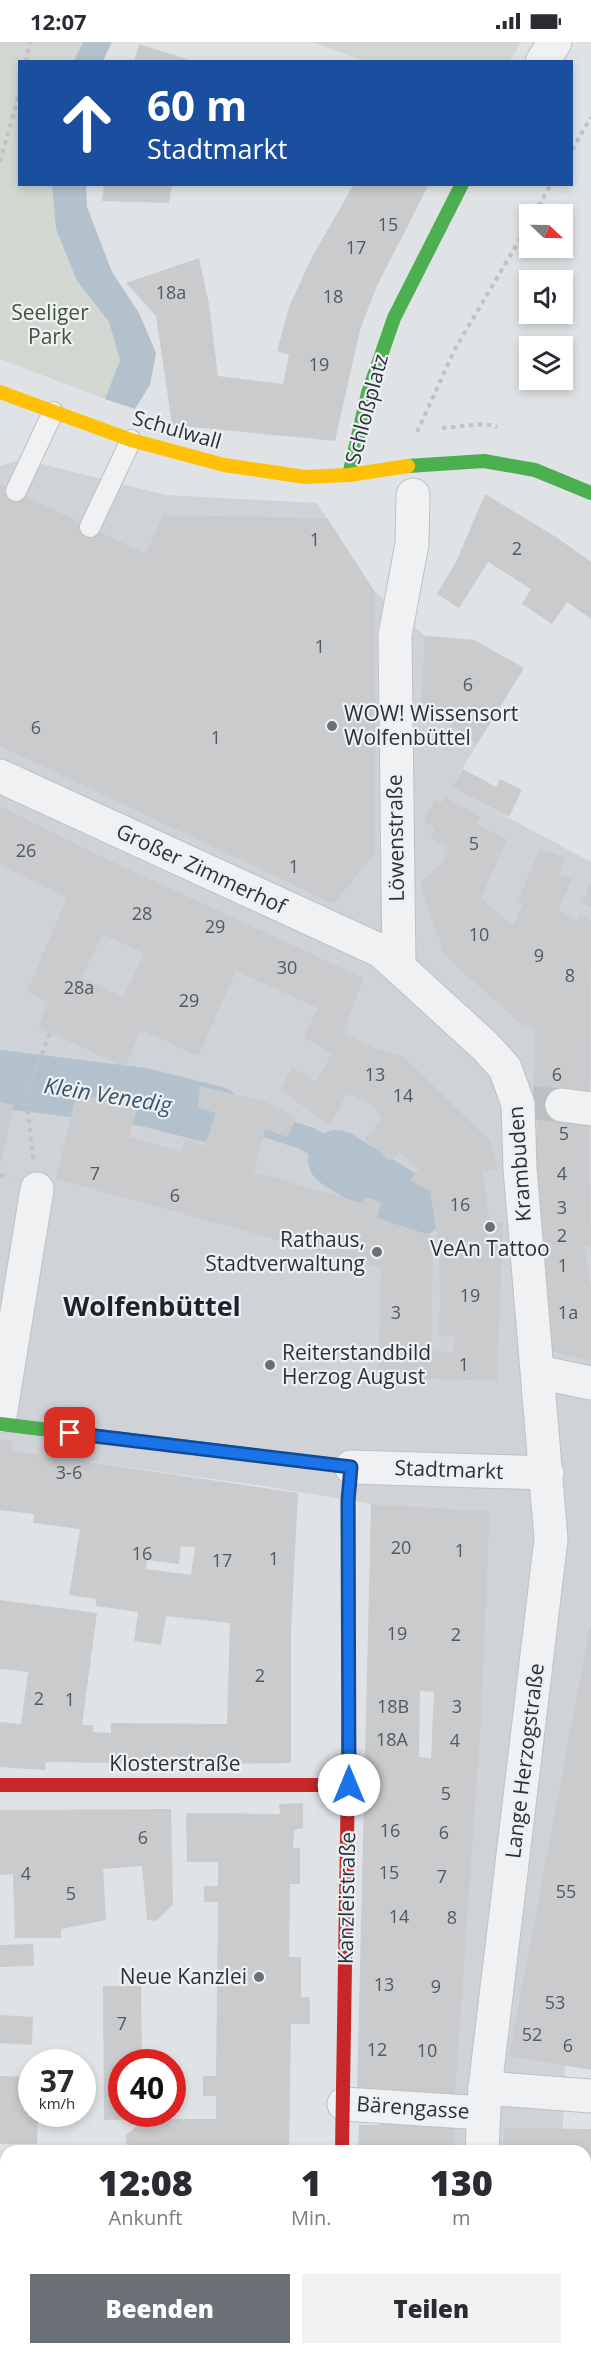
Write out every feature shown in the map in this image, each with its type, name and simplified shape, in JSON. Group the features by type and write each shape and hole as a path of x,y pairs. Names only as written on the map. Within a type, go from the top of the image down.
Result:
{"street":[{"path":"543,60 555,42"},
{"name":"Schloßplatz","path":"461,186 394,318 368,393 349,475 415,465 484,461 535,470 591,493"},
{"name":"Schulwall","path":"0,392 130,440 224,465 305,477 349,475"},
{"name":"Löwenstraße","path":"399,967 395,635 412,543 413,495"},
{"name":"Großer Zimmerhof","path":"0,776 381,951 399,967"},
{"name":"Krambuden","path":"399,967 485,1046 505,1068 551,1105 520,1168 538,1371"},
{"path":"0,1416 37,1190"},
{"path":"538,1371 591,1383"},
{"name":"Lange Herzogstraße","path":"482,2145 484,2101 551,1539 538,1371"},
{"name":"Stadtmarkt","path":"0,1424 351,1467 547,1473"},
{"name":"Kanzleistraße","path":"342,2145 349,1785 348,1501 351,1467"},
{"name":"Klosterstraße","path":"0,1785 349,1785"},
{"name":"Bärengasse","path":"344,2104 591,2096"}],"lane":[{"path":"16,491 53,412"},
{"path":"90,527 130,440"}],"path":[{"path":"26,60 30,42"},
{"path":"0,162 18,97"},
{"path":"573,148 591,117"},
{"path":"540,204 550,186"},
{"path":"413,440 455,349 519,241"},
{"path":"37,1190 26,1095 50,1033"}],"shaded area":[{"path":"83,42 112,42 103,60 74,60"},
{"path":"52,186 86,186 87,207 112,272 139,313 156,353 150,385 135,409 105,399 120,360 109,322 77,281 56,229"},
{"path":"22,459 166,495 317,503 375,592 425,636 474,640 524,668 451,787 591,862 591,1088 588,1096 591,1120 591,1873 568,1988 562,2145 454,2145 455,2098 481,1725 490,1511 371,1504 263,1486 82,1461 83,1453 47,1448 45,1456 12,1450 0,1439 0,466"},
{"path":"0,1066 133,1066 193,1089 314,1128 431,1195 435,1214 335,1169 300,1149 130,1093 33,1095 0,1091"}],"green space":[{"name":"Seeliger Park","path":"0,42 83,42 74,60 18,60 18,186 52,186 56,229 77,281 109,322 120,360 105,399 0,359"},
{"path":"311,42 522,42 510,60 361,60"}],"building":[{"path":"139,44 190,60 135,60"},
{"path":"104,186 172,186 169,203 102,201"},
{"path":"353,186 428,186 376,288 360,330 335,441 172,425 156,316 126,283 199,258 209,304 218,376 283,384 289,355 277,351 289,307 312,257"},
{"path":"0,484 146,554 163,515 327,518 375,592 375,853 334,904 0,746"},
{"path":"485,494 556,537 591,562 591,619 567,602 552,624 522,604 531,589 488,562 459,608 437,594 457,560"},
{"path":"425,636 474,640 524,668 477,744 421,702"},
{"path":"463,769 496,787 500,779 522,790 509,817 451,787"},
{"path":"445,797 480,816 476,823 507,840 481,898 513,926 523,903 518,901 540,848 565,858 558,874 572,879 558,911 577,920 580,915 591,921 589,1159 591,1246 584,1246 591,1288 591,1361 546,1350 535,1155 540,1093 533,1093 535,1029 520,1023 445,956 420,883 441,864 450,848 430,838 436,828 424,821 435,800 441,803"},
{"path":"0,806 113,862 364,978 343,1032 375,1048 404,1057 490,1141 498,1170 482,1171 490,1221 503,1222 497,1381 378,1377 381,1268 56,1179 76,1095 139,1102 129,1137 182,1152 185,1139 205,1146 216,1113 198,1108 200,1086 266,1102 297,1117 287,1137 265,1129 254,1172 362,1203 365,1197 381,1202 377,1218 433,1236 431,1351 453,1352 454,1337 438,1336 439,1248 430,1191 410,1180 419,1169 399,1152 390,1161 365,1140 381,1118 372,1105 347,1093 330,1125 280,1090 292,1067 316,1082 332,1053 304,1038 318,1008 236,971 198,1056 141,1030 125,1067 38,1027 49,1002 27,992 67,897 0,865","holes":["102,934 144,953 123,997 82,978"]},
{"path":"591,883 591,907 582,903"},
{"path":"0,1102 14,1105 1,1162 0,1161"},
{"path":"0,1439 13,1441 12,1450 45,1456 47,1448 83,1453 82,1461 298,1493 291,1628 291,1763 46,1762 45,1770 0,1767 0,1722 21,1724 28,1672 0,1669 0,1600 97,1613 82,1725 93,1725 93,1732 111,1733 111,1723 227,1724 230,1623 166,1616 161,1645 134,1641 138,1612 96,1606 96,1599 69,1595 80,1529 33,1523 34,1514 0,1510","holes":["181,1546 195,1547 191,1575 146,1569 147,1560 179,1564"]},
{"path":"371,1504 490,1511 481,1725 455,2098 357,2093","holes":["420,1691 434,1692 431,1758 419,1757"]},
{"path":"591,1628 591,2070 509,2056"},
{"name":"Neue Kanzlei","path":"303,1803 303,1828 294,1830 293,1848 300,1848 300,1884 290,1884 289,1957 301,1957 301,1997 310,1997 310,2024 291,2024 289,2145 127,2145 126,2135 136,2127 186,2127 186,2119 216,2119 216,2096 203,2096 203,2076 216,2076 218,1902 204,1902 204,1886 218,1886 218,1862 187,1862 186,1813 280,1814 279,1804"},
{"path":"171,1809 173,1904 156,1921 147,1920 142,1866 103,1869 106,1920 61,1929 61,1938 15,1938 13,1874 0,1875 0,1810"},
{"path":"33,1944 34,1966 0,1967 0,1945"},
{"name":"Neue Kanzlei","path":"103,1986 141,1986 142,2049 108,2049 108,2120 104,2120"},
{"path":"0,2015 33,2017 32,2045 0,2043"},
{"path":"0,2076 18,2077 18,2127 38,2127 37,2144 0,2144"},
{"path":"381,2120 455,2125 454,2145 358,2145 359,2125 380,2125"},
{"path":"504,2128 591,2129 591,2145 503,2145"}],"waterway":[{"name":"Klein Venedig","path":"0,1079 144,1097 215,1115"},
{"name":"Klein Venedig","path":"337,1159 416,1208"}],"tunnel":[{"path":"533,1103 562,1105"}],"traffic: fast":[{"path":"349,475 368,393 394,318 461,186"},
{"path":"408,466 484,461 535,470 591,493"},
{"path":"0,1424 351,1467 349,1487"}],"traffic: slow":[{"path":"0,392 131,440 224,465 305,477 349,475 408,466"},
{"path":"349,1487 349,1715"}],"traffic: jam":[{"path":"342,2145 349,1715"},
{"path":"0,1785 349,1785"}],"place":[{"name":"WOW! Wissensort Wolfenbüttel","path":"332,726"},
{"name":"VeAn Tattoo","path":"490,1227"},
{"name":"Rathaus, Stadtverwaltung","path":"377,1252"},
{"name":"Reiterstandbild Herzog August","path":"270,1365"},
{"name":"Neue Kanzlei","path":"259,1977"}],"district":[{"name":"Wolfenbüttel","path":"152,1307"}],"route":[{"path":"70,1433 351,1467 348,1501 349,1785"}]}
